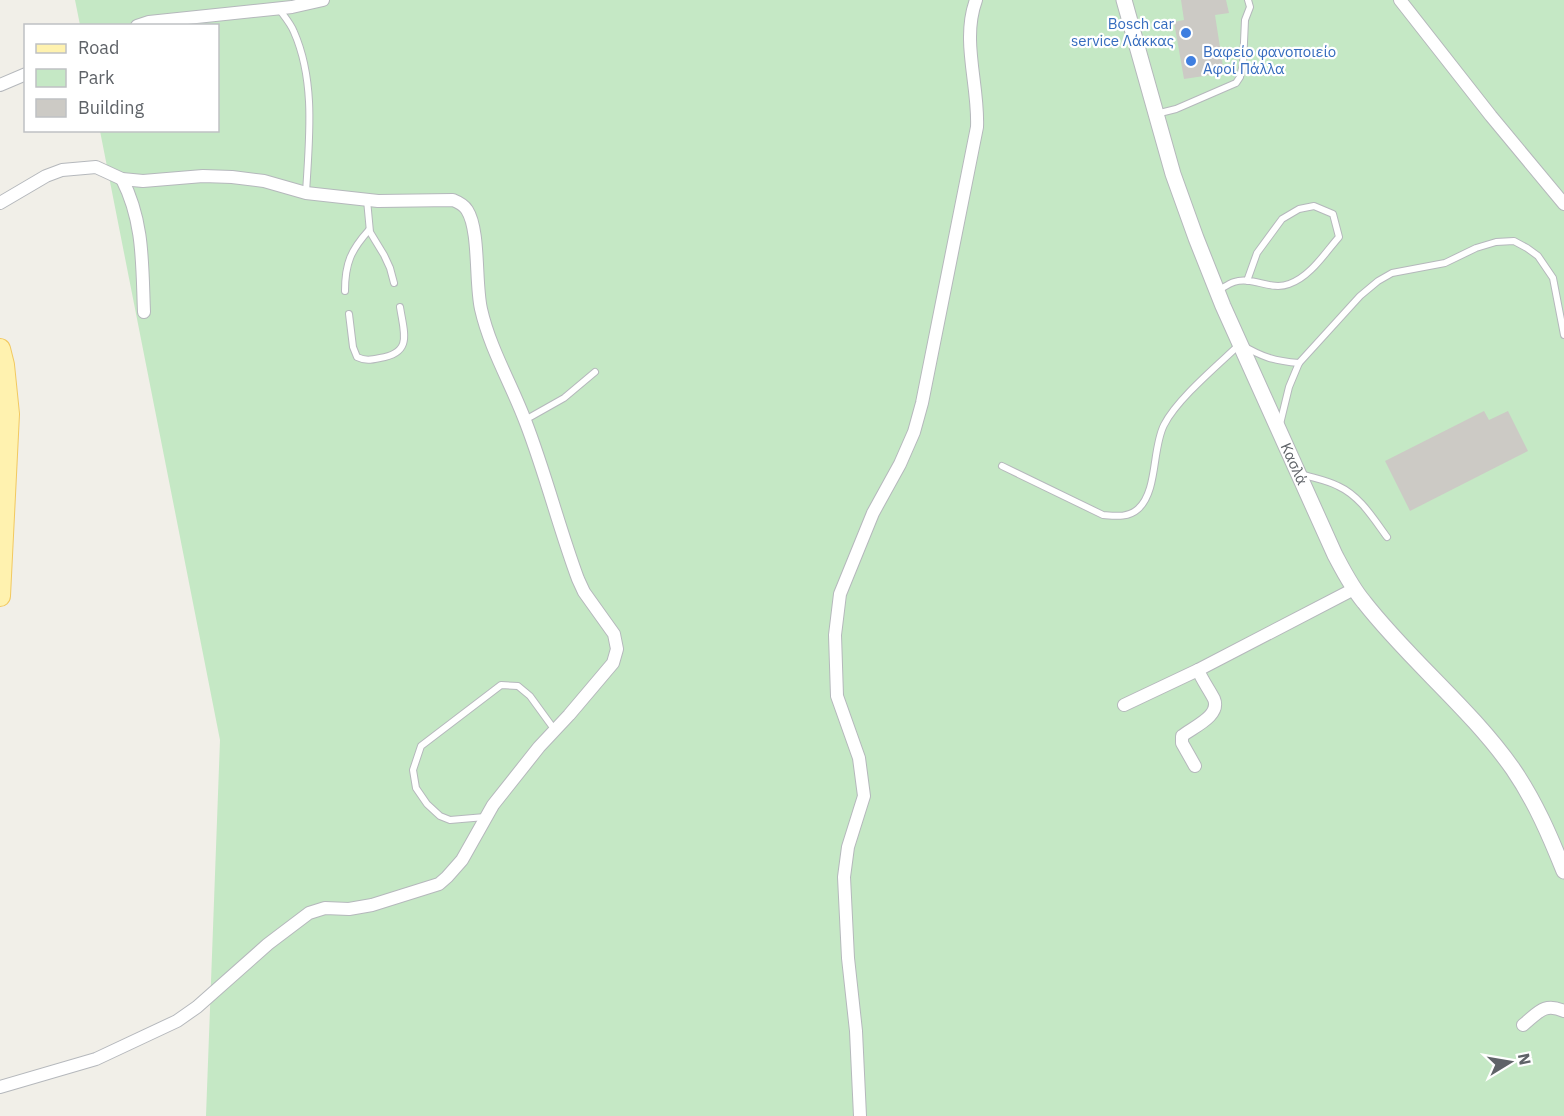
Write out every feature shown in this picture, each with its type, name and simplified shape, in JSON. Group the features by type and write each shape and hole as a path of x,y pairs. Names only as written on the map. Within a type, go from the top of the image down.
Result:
{"main road":[{"path":"0,350 4,365 9,414 0,596"}],"street":[{"path":"143,24 279,8 323,0"},
{"path":"860,1116 844,877 848,847 864,796 859,758 837,696 835,635 840,594 873,513 900,464 914,432 921,403 977,127 978,111 973,80 970,24 976,0"},
{"name":"Κασλά","path":"1124,0 1185,209 1217,292 1335,555 1354,589 1377,618 1478,726 1513,768 1542,819 1564,871"},
{"path":"1400,0 1564,204"},
{"path":"0,85 24,75"},
{"path":"0,203 46,176 69,169 96,167 122,179 143,181 203,176 232,177 264,181 306,193 367,200 453,200 468,211 474,230 476,276 483,316 510,388 525,420 578,579 617,642 613,663 538,747 486,817 455,869 439,884 372,905 349,909 325,908 309,913 268,944 197,1007 177,1021 96,1059 0,1087"},
{"path":"122,179 131,198 141,238 144,312"},
{"path":"1124,705 1198,670 1354,589"},
{"path":"1195,766 1182,743 1182,736 1213,714 1215,706 1198,670"},
{"path":"1523,1025 1546,1007 1564,1011"}],"lane":[{"path":"1156,114 1176,109 1236,82 1240,77 1243,64 1245,20 1250,7 1248,0"},
{"path":"279,8 294,30 305,66 309,141 306,193"},
{"path":"367,200 369,230 387,261 394,283"},
{"path":"1217,292 1235,282 1246,281 1277,287 1305,276 1339,237 1333,214 1314,206 1299,209 1282,219 1257,253 1246,281"},
{"path":"345,291 347,267 354,246 369,230"},
{"path":"1279,431 1289,387 1299,363 1360,296 1392,273 1445,264 1496,242 1514,241 1538,256 1553,278 1564,335"},
{"path":"1557,302 1564,309"},
{"path":"349,314 353,347 357,357 365,360 374,359 394,355 401,351 404,343 404,330 400,307"},
{"path":"1002,466 1103,514 1116,516 1129,514 1138,510 1144,502 1149,490 1163,427 1175,408 1240,344 1277,362 1299,363"},
{"path":"525,420 564,398 595,372"},
{"path":"1297,473 1336,484 1349,492 1360,501 1387,537"},
{"path":"486,817 450,820 440,816 428,804 416,788 413,770 421,746 501,685 518,686 530,696 555,730"}],"green space":[{"path":"75,0 1564,0 1564,1116 206,1116 220,740 100,132 219,132 219,24 80,24"}],"building":[{"path":"1181,0 1226,0 1229,13 1215,15 1224,73 1184,79 1174,22 1184,20"},
{"path":"1484,411 1489,420 1508,411 1528,451 1410,511 1385,461"}],"place":[{"name":"Bosch car service Λάκκας","path":"1186,33"},
{"name":"Βαφείο φανοποιείο Αφοί Πάλλα","path":"1191,61"}]}
